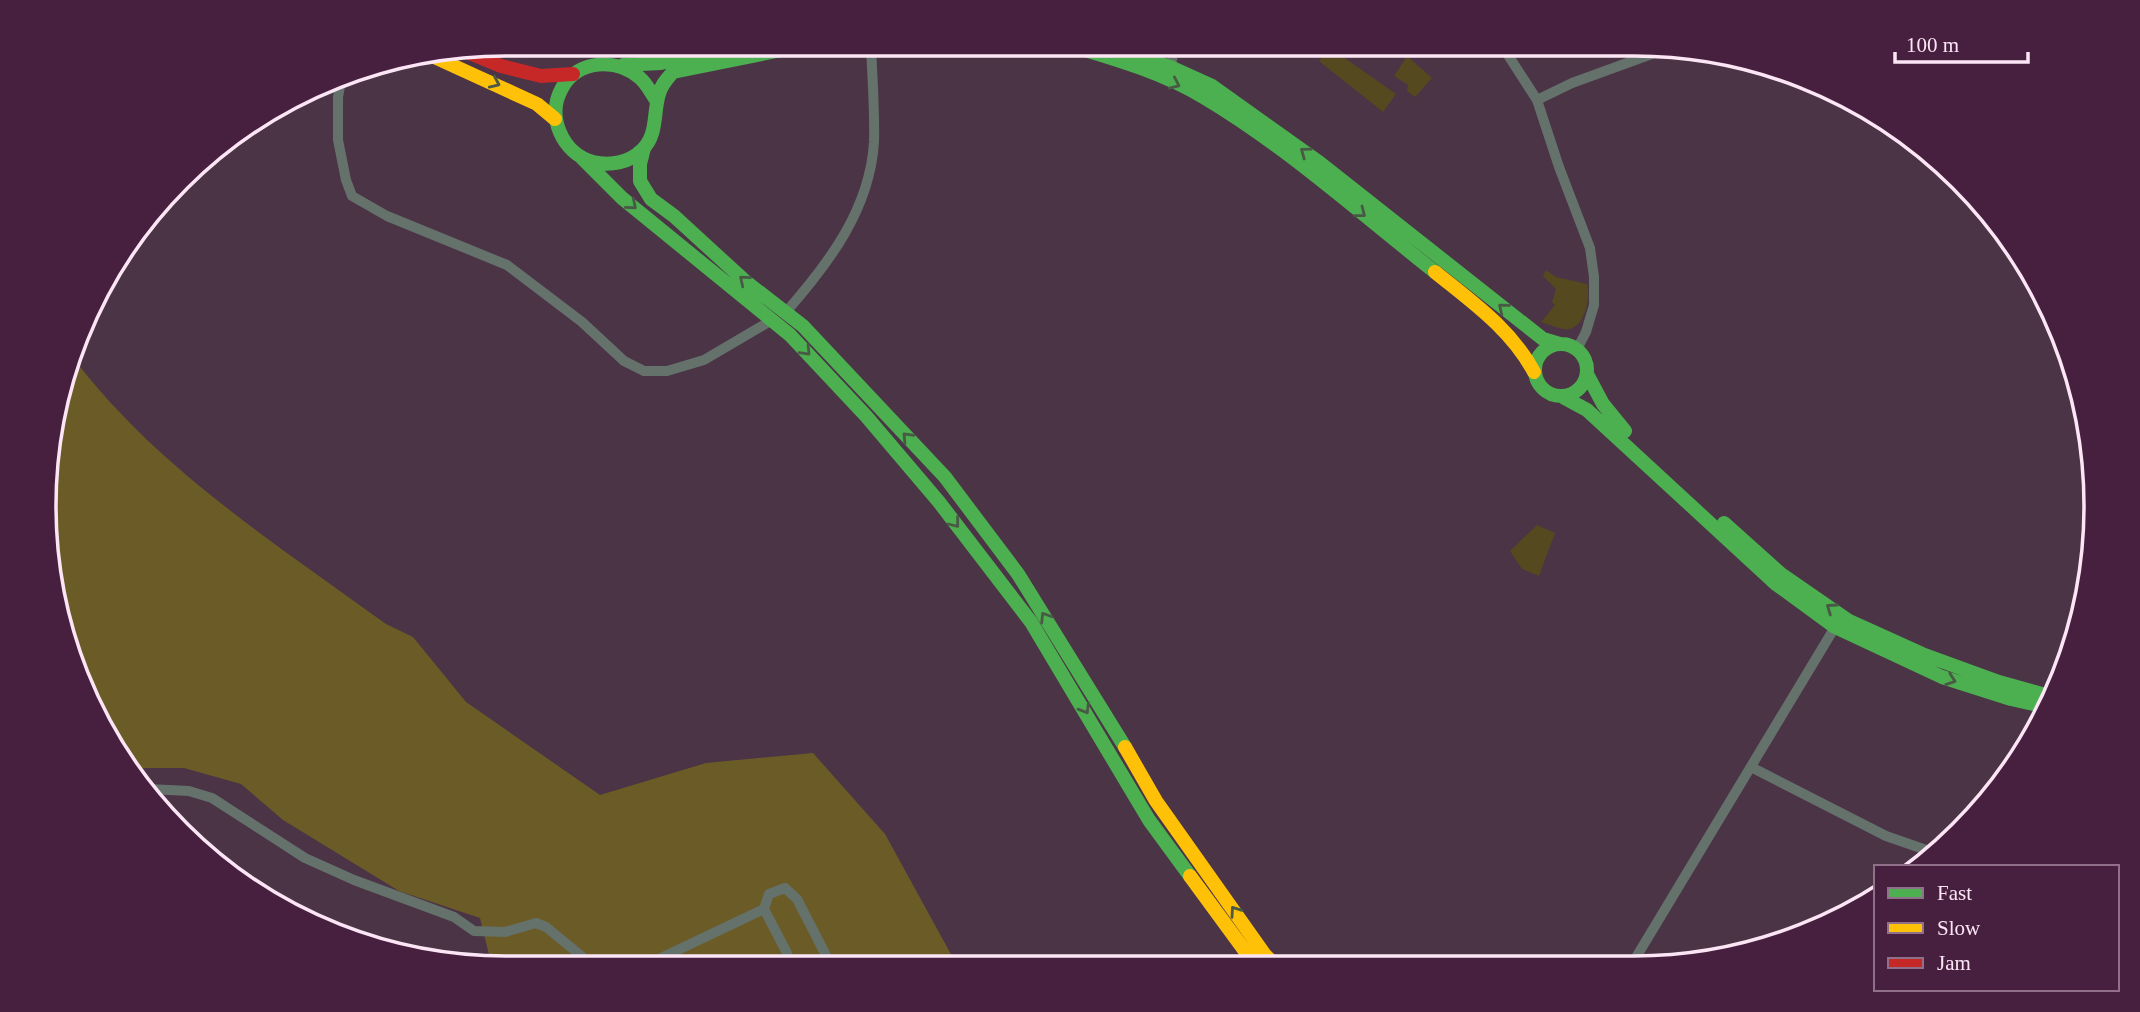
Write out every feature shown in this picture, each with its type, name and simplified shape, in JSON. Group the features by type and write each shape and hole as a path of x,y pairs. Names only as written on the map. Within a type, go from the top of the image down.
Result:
{"street":[{"path":"692,56 661,63 596,64 573,74 556,102 555,119 564,142 622,198 790,335 866,416 939,502 1031,622 1149,820 1249,956"},
{"path":"656,100 664,80 673,72 752,56"},
{"path":"786,312 838,246 856,213 869,177 874,142 871,56"},
{"path":"1105,56 1129,63 1203,97 1279,148 1495,320 1525,355 1536,380 1547,393 1563,397 1587,410 1776,584 1835,627 1942,677 2038,705"},
{"path":"1140,56 1212,86 1388,216 1543,339 1577,349 1587,365 1587,374 1579,390 1563,397"},
{"path":"1170,67 1173,56"},
{"path":"1509,56 1537,100 1590,248 1594,305 1586,332 1577,349"},
{"path":"1537,100 1572,83 1645,56"},
{"path":"479,57 541,76 573,74"},
{"path":"442,61 537,104 555,119"},
{"path":"621,65 636,72 648,85 656,100 657,117 653,134 644,148 640,164 640,181 651,199 674,216 745,281 803,326 945,477 1002,553 1105,712 1156,801 1266,956"},
{"path":"340,88 338,140 352,196 387,216 507,265 582,322 624,360 645,371 667,371 704,360 772,320"},
{"path":"582,158 598,164 614,164 631,158 644,148"},
{"path":"1534,372 1538,356 1544,350 1560,344"},
{"path":"1587,374 1612,418 1645,452 1781,574 1849,621 1922,654 1999,682 2043,694"},
{"path":"1637,956 1835,627"},
{"path":"1751,767 1886,836 1925,849"},
{"path":"157,789 189,791 212,798 306,858 354,880 454,917 474,931 505,932 537,923 546,927 581,956"},
{"path":"787,956 764,909 769,894 785,888 797,900 826,956"},
{"path":"665,956 764,909"}],"shaded area":[{"path":"1323,56 1342,56 1396,94 1383,112 1319,61"},
{"path":"1407,56 1432,78 1415,97 1407,91 1408,85 1394,76"},
{"path":"1546,270 1556,277 1587,284 1587,306 1581,320 1571,329 1541,322 1555,305 1552,302 1556,289 1543,276"},
{"path":"79,365 142,435 180,470 261,534 386,624 413,637 466,702 600,795 706,763 813,753 885,834 952,956 489,955 480,918 399,891 283,820 241,784 184,768 140,768 102,705 71,622 60,565 56,506 60,447"},
{"path":"1537,525 1555,533 1539,576 1522,569 1510,551"}],"traffic: fast":[{"path":"623,65 661,63 692,56"},
{"path":"656,100 642,80 631,71 609,65 588,67 569,78 562,88 557,99 557,121 565,142 582,157 599,163 625,161 642,150 651,138 660,91 673,72 752,56"},
{"path":"1106,56 1189,89 1235,117 1323,181 1435,272"},
{"path":"1140,56 1212,86 1320,163 1543,339 1560,344"},
{"path":"644,148 640,181 651,199 674,216 745,281 803,326 945,477 1018,574 1125,747"},
{"path":"582,158 622,198 790,335 866,416 939,502 1031,622 1149,820 1190,876"},
{"path":"1561,344 1580,351 1587,370 1580,389 1561,396 1542,389 1535,370 1542,351 1561,344"},
{"path":"1587,374 1603,404 1625,431"},
{"path":"1563,397 1587,410 1776,584 1835,627 1942,677 2038,705"},
{"path":"1724,523 1781,574 1849,621 1922,654 1999,682 2043,694"}],"traffic: slow":[{"path":"442,61 537,104 555,119"},
{"path":"1435,272 1502,329 1534,372"},
{"path":"1125,747 1156,801 1266,956"},
{"path":"1190,876 1249,956"}],"traffic: jam":[{"path":"479,57 501,66 541,76 573,74"}]}
